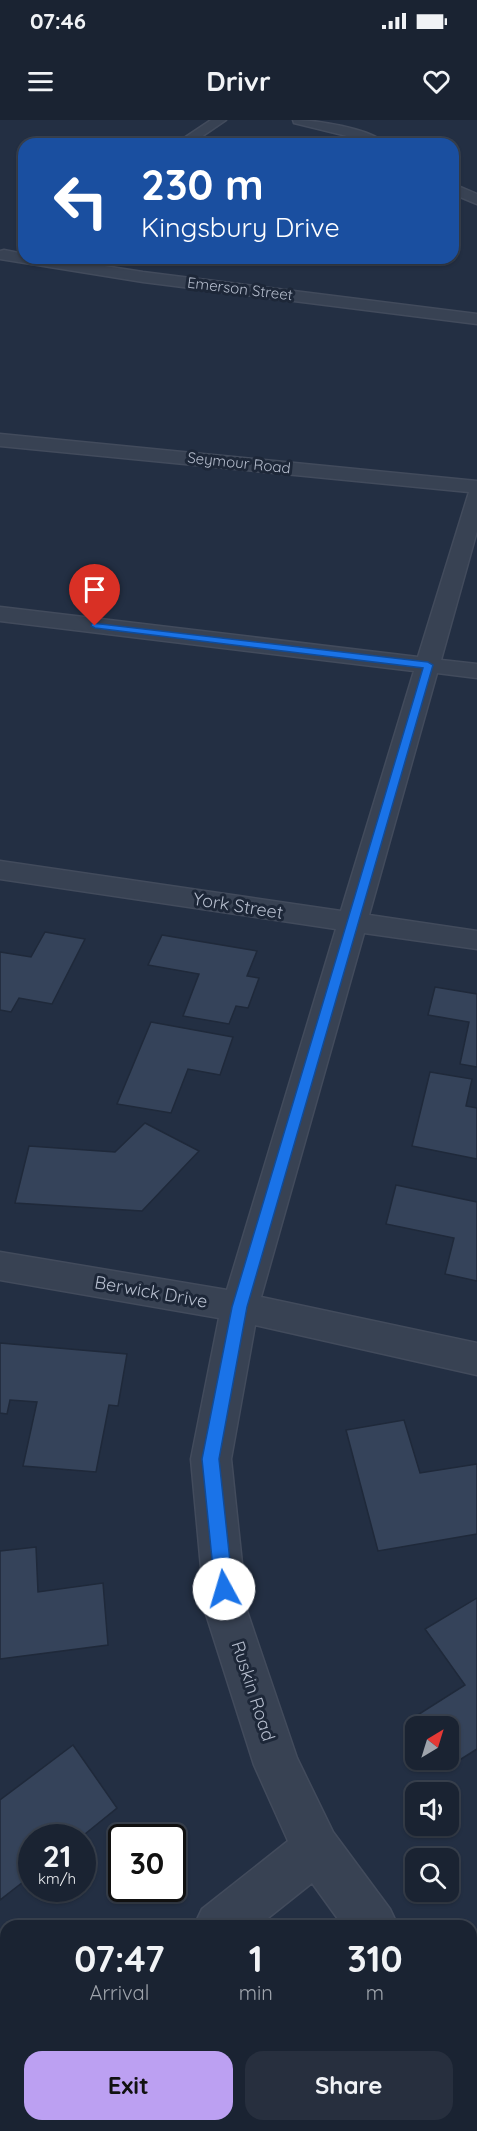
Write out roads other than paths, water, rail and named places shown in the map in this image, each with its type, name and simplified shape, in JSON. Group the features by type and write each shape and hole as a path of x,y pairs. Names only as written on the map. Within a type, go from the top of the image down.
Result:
{"street":[{"path":"192,138 220,120"},
{"path":"299,120 364,138"},
{"path":"459,191 477,200"},
{"path":"2,256 18,247"},
{"name":"Emerson Street","path":"2,256 18,258"},
{"name":"Emerson Street","path":"56,264 477,319"},
{"name":"Seymour Road","path":"0,440 477,487"},
{"name":"Ruskin Road","path":"369,1920 316,1849 277,1765 226,1611 211,1459 240,1307 477,495"},
{"path":"0,614 477,671"},
{"name":"York Street","path":"0,870 477,940"},
{"name":"Berwick Drive","path":"0,1266 240,1307 477,1359"},
{"path":"227,1920 316,1849"}]}
